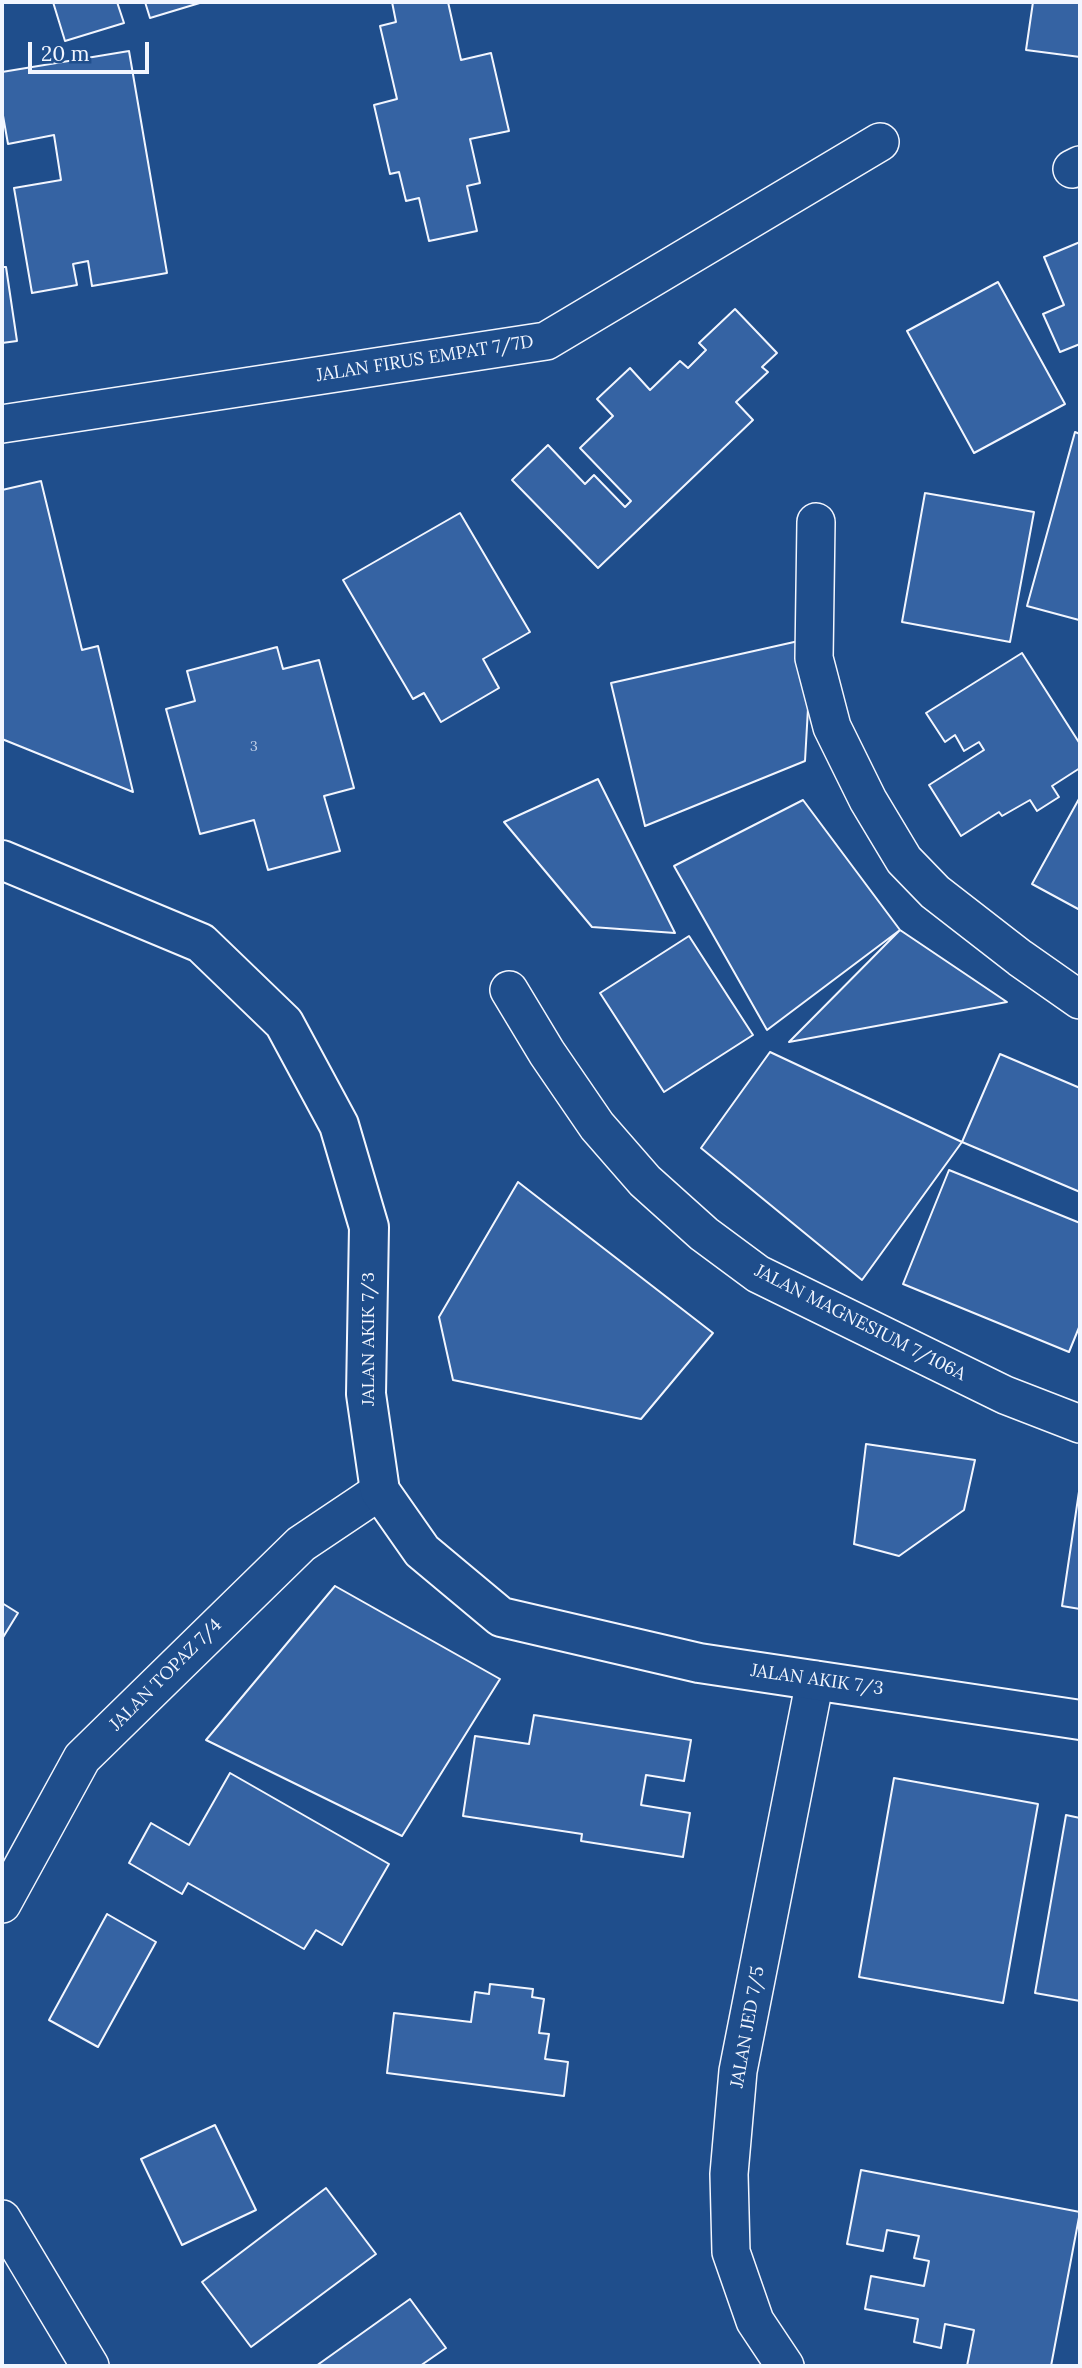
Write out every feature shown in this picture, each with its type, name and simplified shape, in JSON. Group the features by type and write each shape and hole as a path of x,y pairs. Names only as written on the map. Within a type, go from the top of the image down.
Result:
{"street":[{"name":"JALAN FIRUS EMPAT 7/7D","path":"2,424 546,341 880,142"},
{"path":"816,522 814,658 832,727 868,800 904,860 935,892 1020,958 1080,1000"},
{"name":"JALAN AKIK 7/3","path":"2,860 201,943 284,1023 339,1125 369,1227 366,1394 380,1491 422,1551 501,1617 699,1663 1080,1720"},
{"name":"JALAN MAGNESIUM 7/106A","path":"509,990 547,1053 597,1126 645,1181 704,1234 758,1274 1005,1395 1080,1424"},
{"name":"JALAN TOPAZ 7/4","path":"2,1904 82,1758 300,1544 380,1491"},
{"name":"JALAN JED 7/5","path":"785,2366 755,2320 731,2252 729,2174 738,2071 815,1680"},
{"path":"2,2219 90,2366"}],"building":[{"path":"53,2 117,2 124,23 65,41"},
{"path":"145,2 203,2 150,18"},
{"path":"392,2 448,2 461,60 491,53 509,131 470,139 480,183 467,186 477,231 429,241 419,198 406,201 399,172 390,174 374,105 397,99 380,26 396,22"},
{"path":"1033,2 1080,2 1080,57 1026,50"},
{"path":"129,51 167,273 92,286 88,261 73,264 77,285 32,293 14,188 61,180 54,135 8,144 2,110 2,72"},
{"path":"1080,242 1080,344 1060,352 1043,314 1064,305 1044,257"},
{"path":"2,267 6,267 17,341 2,343"},
{"path":"998,282 1065,404 974,453 907,331"},
{"path":"735,309 777,353 762,367 768,372 736,402 753,420 598,568 512,480 548,445 585,484 594,475 625,507 631,501 580,448 613,416 597,399 630,368 650,390 680,361 688,368 706,350 699,343"},
{"path":"1075,432 1080,434 1079,620 1027,606"},
{"path":"41,481 82,650 98,646 133,792 2,739 2,490"},
{"path":"925,493 1034,512 1010,642 902,622"},
{"path":"460,513 530,632 483,659 499,688 441,722 424,693 413,699 343,580"},
{"path":"812,638 805,761 645,826 611,683"},
{"path":"277,647 283,669 319,660 354,788 324,796 340,851 268,870 254,820 200,834 166,709 195,701 187,671"},
{"path":"1022,653 1080,744 1080,768 1052,786 1059,797 1037,811 1030,800 1002,816 999,812 961,836 929,785 984,750 979,742 964,751 955,735 945,742 926,713"},
{"path":"598,779 675,933 592,927 504,822"},
{"path":"1080,797 1080,910 1032,884"},
{"path":"803,800 900,930 767,1030 674,866"},
{"path":"900,930 1007,1002 789,1042"},
{"path":"689,936 753,1035 664,1092 600,993"},
{"path":"770,1052 962,1142 862,1280 701,1148"},
{"path":"1000,1054 1080,1088 1080,1192 962,1142"},
{"path":"949,1170 1080,1223 1080,1325 1069,1352 903,1284"},
{"path":"518,1182 713,1333 641,1419 453,1380 439,1317"},
{"path":"866,1444 975,1460 964,1510 899,1556 854,1544"},
{"path":"1080,1485 1080,1609 1062,1606"},
{"path":"335,1586 500,1679 402,1836 206,1740"},
{"path":"2,1603 18,1613 2,1639"},
{"path":"534,1715 691,1740 684,1781 646,1775 641,1805 690,1813 683,1857 581,1841 582,1834 463,1816 475,1736 529,1744"},
{"path":"230,1773 389,1864 342,1945 316,1930 304,1949 188,1883 182,1894 129,1863 151,1823 189,1845"},
{"path":"894,1778 1038,1804 1003,2003 859,1977"},
{"path":"1066,1815 1080,1818 1080,2001 1035,1993"},
{"path":"107,1914 156,1942 98,2047 49,2020"},
{"path":"490,1984 533,1989 532,1997 544,1999 539,2033 549,2034 545,2059 568,2062 564,2096 387,2073 394,2013 471,2022 475,1992 489,1994"},
{"path":"215,2125 256,2210 182,2245 141,2159"},
{"path":"861,2170 1080,2212 1051,2366 967,2366 974,2330 945,2324 941,2348 914,2342 918,2319 865,2309 871,2276 924,2286 929,2261 914,2258 919,2236 887,2230 883,2251 847,2244"},
{"path":"326,2188 376,2254 251,2347 202,2282"},
{"path":"410,2299 446,2348 420,2366 316,2366"}]}
